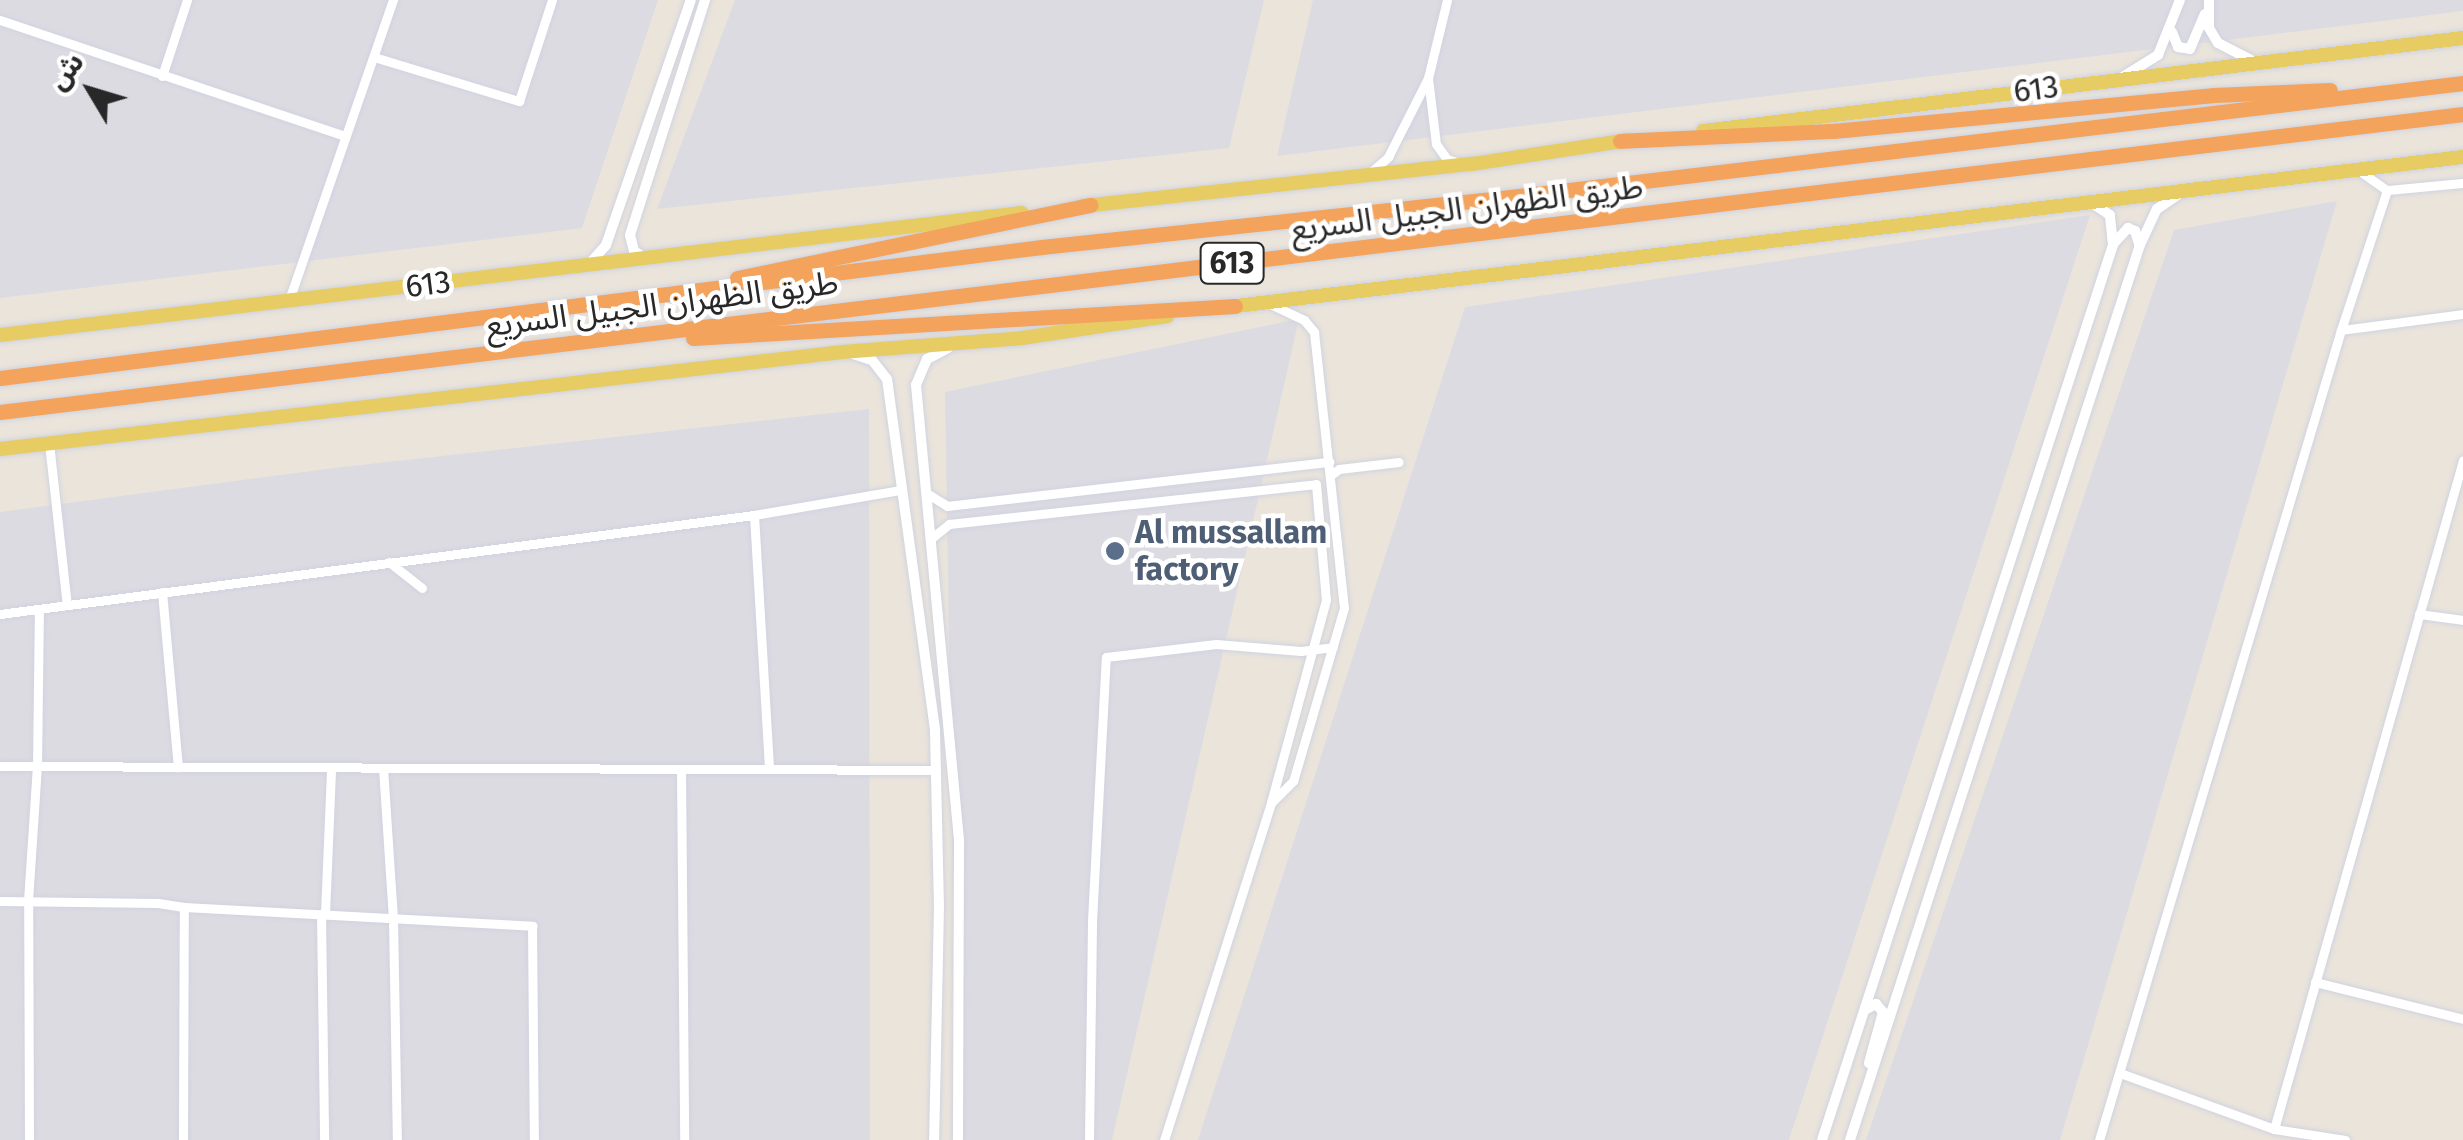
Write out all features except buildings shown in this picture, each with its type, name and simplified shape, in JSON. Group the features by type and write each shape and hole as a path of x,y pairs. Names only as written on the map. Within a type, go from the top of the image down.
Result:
{"highway":[{"path":"1620,141 1832,131 2214,96 2458,84"},
{"name":"طريق الظهران الجبيل السريع","path":"0,378 1042,247 1504,198 2458,84"},
{"name":"طريق الظهران الجبيل السريع","path":"0,412 2463,114"},
{"path":"608,304 1091,205"},
{"path":"509,351 845,326 1235,306"},
{"path":"0,368 128,362"}],"main road":[{"name":"613","path":"0,334 1091,205 1358,178 1620,141 2463,38"},
{"path":"0,449 842,352 968,342 2463,157"}],"street":[{"path":"162,76 187,0"},
{"path":"289,300 393,0"},
{"path":"374,57 519,101 552,0"},
{"path":"581,266 596,258 606,245 691,0"},
{"path":"651,260 634,251 630,235 706,0"},
{"path":"1358,178 1388,157 1428,78 1448,0"},
{"path":"2120,78 2158,55 2172,31 2180,0"},
{"path":"2172,31 2178,47 2190,49 2208,4"},
{"path":"2208,4 2209,28 2218,44 2260,64"},
{"path":"0,20 346,136"},
{"path":"1428,78 1436,144 1447,159 1472,164"},
{"path":"2358,170 2387,190 2463,182"},
{"path":"1850,1140 2140,245 2157,209 2169,198 2193,189"},
{"path":"2099,1140 2341,330 2387,190"},
{"path":"1822,1140 2112,246 2110,216 2098,205 2082,202"},
{"path":"2112,246 2128,228 2137,234 2140,245"},
{"path":"1270,304 1304,320 1314,332 1344,608 1292,781 1271,803"},
{"path":"2341,330 2463,314"},
{"path":"958,1140 959,841 916,384 920,370 938,351 968,342"},
{"path":"842,352 872,360 887,379 935,731 934,1140"},
{"path":"49,443 67,605"},
{"path":"2274,1128 2463,460"},
{"path":"928,494 946,506 1329,462"},
{"path":"933,537 950,524 1316,484 1331,478 1339,469 1399,462"},
{"path":"1164,1140 1271,803 1326,600 1316,484"},
{"path":"0,614 754,515 901,490"},
{"path":"1040,514 1062,492"},
{"path":"754,515 769,770"},
{"path":"389,562 422,588"},
{"path":"162,592 178,767"},
{"path":"28,1140 28,901 37,766 40,609"},
{"path":"2420,614 2463,620"},
{"path":"1089,1140 1092,921 1106,658 1216,644 1312,651 1334,647"},
{"path":"0,766 936,770"},
{"path":"324,1140 323,914 331,768"},
{"path":"383,768 394,918 397,1140"},
{"path":"680,769 684,1140"},
{"path":"0,902 158,902 184,907 532,926 534,1140"},
{"path":"183,1140 184,907"},
{"path":"2315,982 2463,1020"},
{"path":"1864,1012 1873,1004 1883,1012 1872,1048 1865,1094"},
{"path":"2120,1074 2274,1128 2345,1140"}],"shaded area":[{"path":"0,0 658,0 582,228 0,298"},
{"path":"735,0 1264,0 1229,148 657,209"},
{"path":"1313,0 2463,0 2463,11 1277,156"},
{"path":"2337,201 2060,1140 1866,1140 2174,230"},
{"path":"2090,215 1789,1140 1198,1140 1465,307"},
{"path":"1299,319 1112,1140 957,1140 945,392"},
{"path":"869,409 870,1140 0,1140 0,512 334,468"}],"place":[{"name":"Al mussallam factory","path":"1115,551"}]}
